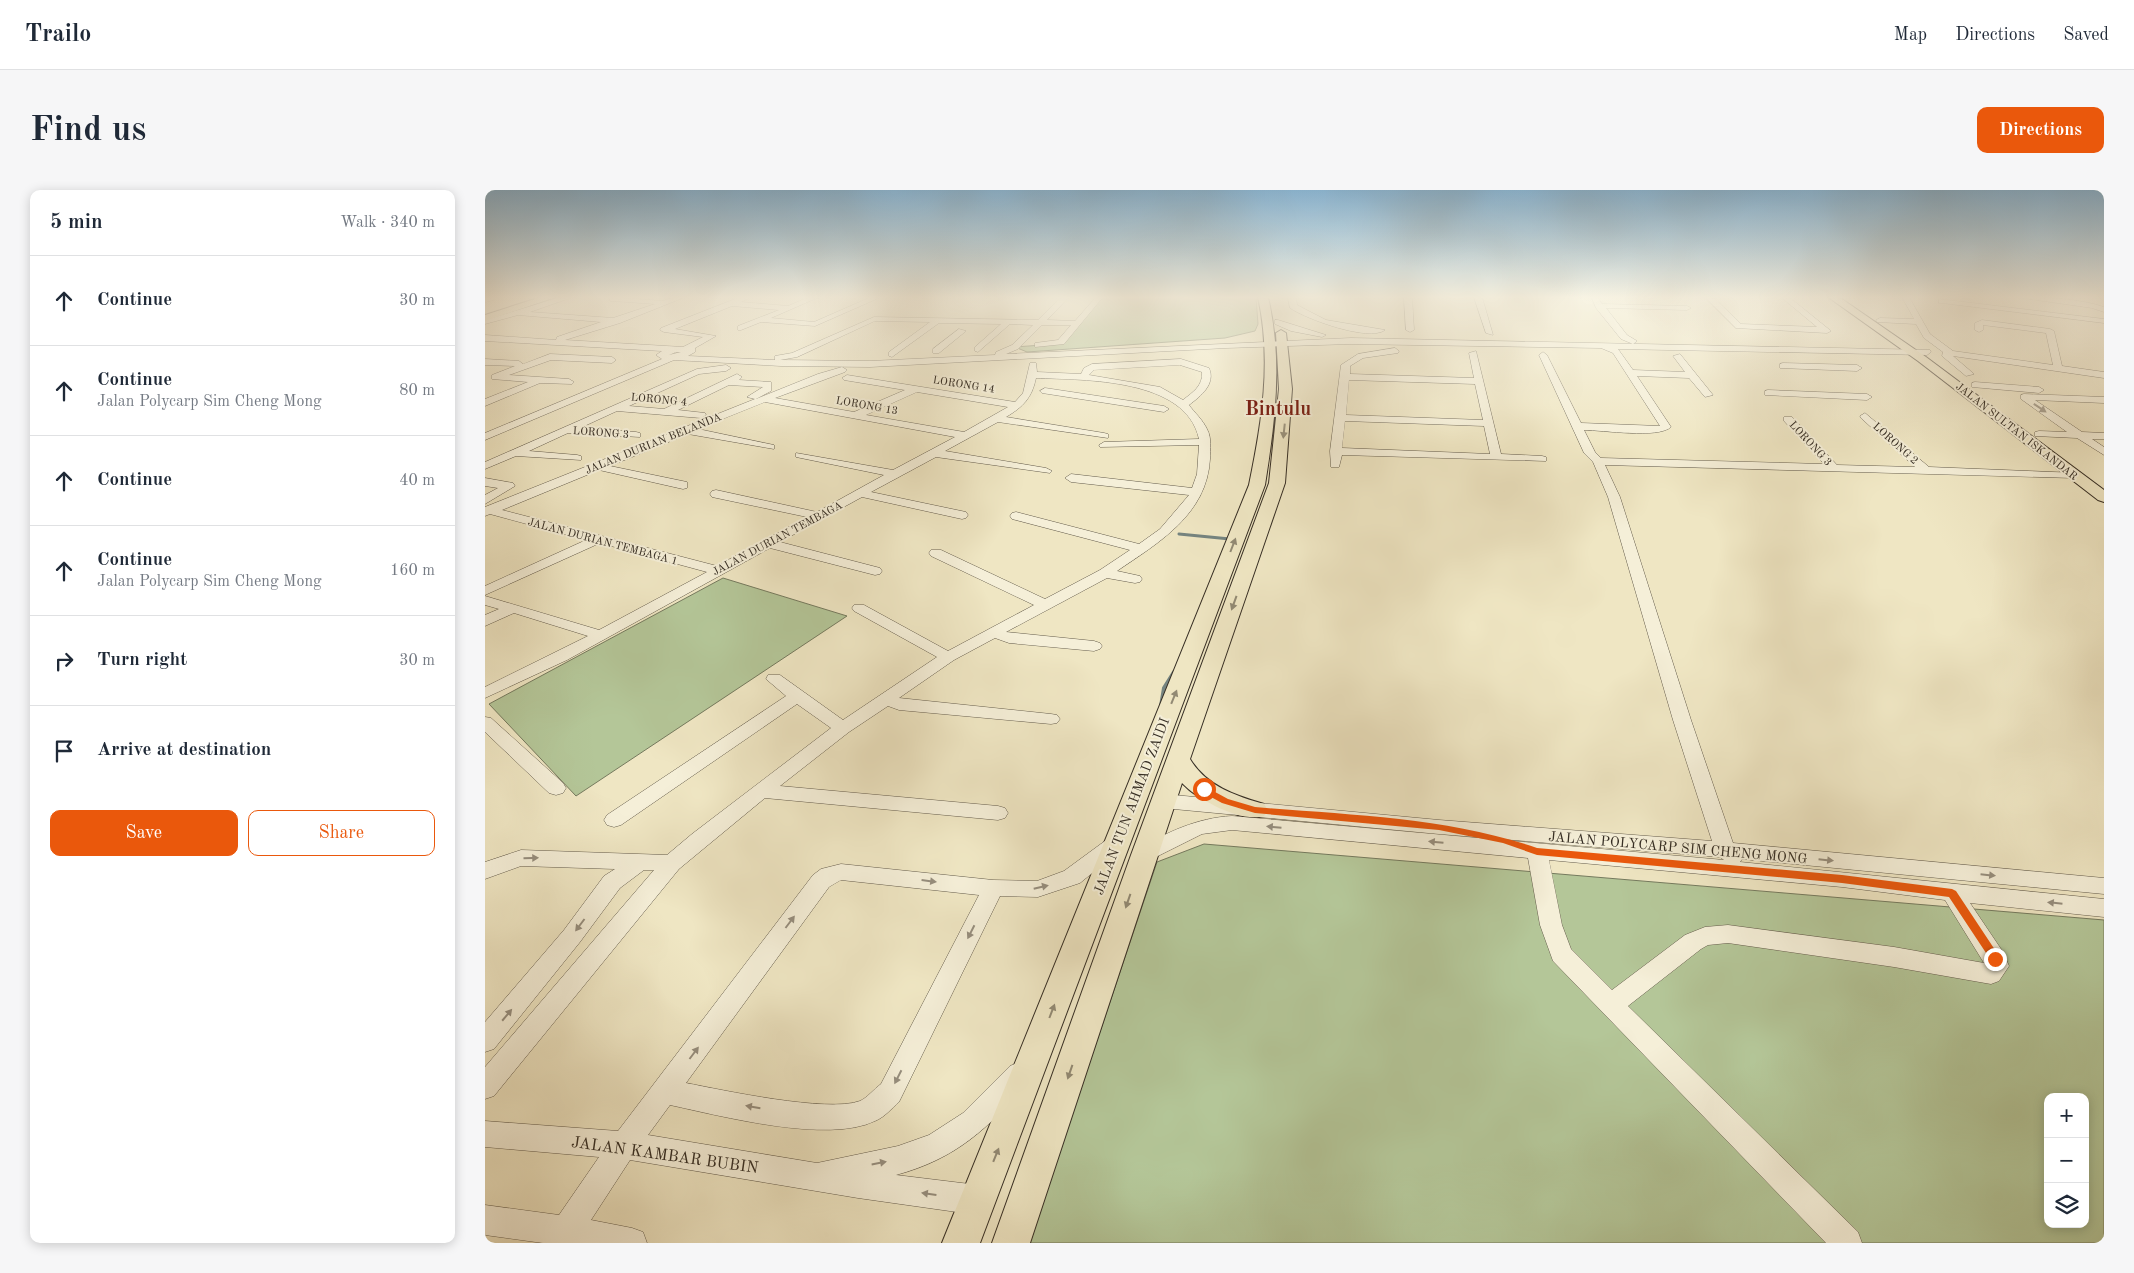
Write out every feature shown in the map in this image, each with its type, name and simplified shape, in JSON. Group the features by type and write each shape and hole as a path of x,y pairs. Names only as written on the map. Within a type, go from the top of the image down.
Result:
{"main road":[{"name":"JALAN TUN AHMAD ZAIDI","path":"961,1243 1035,1057 1131,848 1163,801 1277,483 1285,427 1268,346"},
{"name":"JALAN TUN AHMAD ZAIDI","path":"1011,1243 1131,848 1257,484 1267,426 1268,346"},
{"name":"JALAN SULTAN ISKANDAR","path":"1903,346 2104,497"},
{"name":"JALAN SULTAN ISKANDAR","path":"1905,346 1909,350 1972,379 2039,434 2104,483"},
{"path":"1178,759 1186,773 1204,789 1225,801 1255,810"}],"street":[{"path":"542,346 660,359"},
{"path":"602,346 676,354 818,364 870,364 1167,346"},
{"path":"485,436 617,380 660,359 695,346"},
{"path":"797,355 815,346"},
{"path":"892,354 903,346"},
{"path":"936,351 943,346"},
{"path":"978,349 981,346"},
{"path":"689,350 776,358 797,355 892,354 1024,346"},
{"path":"1235,346 1256,351 1268,346"},
{"path":"1269,346 1292,352 1302,346"},
{"path":"1601,356 1620,346"},
{"path":"1577,426 1656,430 1666,427 1631,373 1620,346"},
{"path":"1630,346 1909,350"},
{"path":"1886,346 1909,350"},
{"path":"1940,346 1947,352 2104,375"},
{"path":"2053,346 2058,368"},
{"path":"999,354 1015,347 1031,354"},
{"path":"1763,348 1814,395"},
{"path":"1335,465 1346,366 1351,361 1376,352 1572,356"},
{"path":"1947,352 1945,354 1946,357 1972,379 2043,391 2104,396"},
{"path":"1473,353 1497,457"},
{"path":"797,355 887,360 1031,354"},
{"name":"JALAN DURIAN TEMBAGA","path":"485,693 526,675 1018,406 1030,392 1031,354"},
{"path":"1543,355 1589,453 1598,461 1614,497 1682,720 1725,850 1742,862 1754,867 1831,875 1842,879"},
{"path":"490,376 554,356 612,360"},
{"path":"1677,356 1708,395"},
{"path":"485,362 526,364"},
{"path":"1084,377 1087,370 1091,367 1181,362 1206,370 1206,378 1201,392 1183,404"},
{"path":"818,364 828,371 821,376"},
{"name":"JALAN DURIAN BELANDA","path":"486,507 596,466 821,376 870,364"},
{"path":"1783,366 1857,368"},
{"path":"485,466 615,407 705,370 746,369"},
{"path":"1631,373 1692,374"},
{"path":"490,376 569,382"},
{"path":"485,1087 672,863 843,728 886,698 948,657 1105,574 1143,549 1179,518 1197,492 1203,474 1205,442 1202,429 1183,404 1157,389 1084,377 1031,376"},
{"path":"1345,377 1479,381"},
{"name":"LORONG 14","path":"847,378 1018,406"},
{"path":"665,412 733,379 768,384 768,389 738,404 743,407"},
{"path":"485,403 541,380"},
{"path":"617,380 667,385"},
{"path":"855,416 916,389"},
{"path":"1045,391 1164,409"},
{"path":"2043,391 2053,397"},
{"path":"1141,406 1165,393"},
{"path":"1768,393 1867,397"},
{"path":"2104,400 2024,397 2104,452"},
{"name":"LORONG 13","path":"763,399 966,436"},
{"name":"LORONG 4","path":"615,407 701,415"},
{"name":"LORONG 2","path":"1865,416 1926,471"},
{"path":"1340,418 1489,423"},
{"path":"996,419 1104,440 1205,442"},
{"name":"LORONG 3","path":"1787,419 1833,468"},
{"name":"LORONG 3","path":"566,430 636,435"},
{"path":"686,430 770,447"},
{"path":"2039,434 2104,436"},
{"path":"1336,451 1542,459"},
{"path":"934,452 1046,472"},
{"path":"514,453 577,458"},
{"path":"800,455 894,474"},
{"path":"1598,461 2074,474"},
{"path":"596,466 683,485"},
{"path":"1071,478 1197,492"},
{"path":"485,482 509,486 486,507"},
{"path":"859,493 963,515"},
{"path":"716,494 817,516"},
{"name":"JALAN DURIAN TEMBAGA 1","path":"486,507 595,540 717,570"},
{"path":"1016,516 1143,549"},
{"path":"485,591 595,540"},
{"path":"767,544 875,571"},
{"path":"936,553 1045,605"},
{"path":"1105,574 1135,580"},
{"path":"485,600 600,635"},
{"path":"859,608 948,657"},
{"path":"485,621 511,609"},
{"path":"993,632 1009,638 1094,646"},
{"path":"773,679 843,728"},
{"path":"614,820 797,696"},
{"path":"886,698 899,705 1051,720"},
{"path":"485,722 556,788"},
{"path":"762,791 998,813"},
{"name":"JALAN POLYCARP SIM CHENG MONG","path":"1163,801 1439,827 1725,850 2104,886"},
{"name":"JALAN POLYCARP SIM CHENG MONG","path":"563,1237 624,1145 821,881 829,875 841,872 993,888 1038,889 1072,877 1131,848 1221,823 1842,879 1952,893 2104,908"},
{"path":"1439,827 1504,840 1537,852 1551,925 1561,954 1847,1243"},
{"path":"1664,863 1706,862 1720,856 1725,850"},
{"path":"485,871 505,862 521,858 672,863"},
{"path":"586,861 606,875 610,886"},
{"path":"485,1041 617,877 641,861"},
{"path":"665,1092 763,1109 836,1118 865,1113 890,1093 993,888"},
{"path":"1611,1005 1693,942 1705,936 1738,935 1894,957 1991,974 1997,966 1995,959 1952,893"},
{"path":"814,1176 886,1162 939,1145 967,1127 1002,1094 1035,1057"},
{"name":"JALAN KAMBAR BUBIN","path":"485,1134 624,1145 858,1184 978,1200"},
{"path":"485,1220 563,1237 632,1243"}],"green space":[{"path":"1026,346 1110,346 1027,352 1015,347"},
{"path":"723,578 847,616 576,796 489,704"},
{"path":"1204,844 2104,920 2104,1243 1029,1243 1157,862"}],"waterway":[{"path":"1179,534 1230,539"},
{"path":"1161,706 1164,688 1174,672"}],"district":[{"name":"Bintulu","path":"1278,408"}],"route":[{"path":"1204,789 1225,801 1255,810 1439,827 1504,840 1525,846 1537,852 1842,879 1952,893 1988,945 1995,959"}]}
